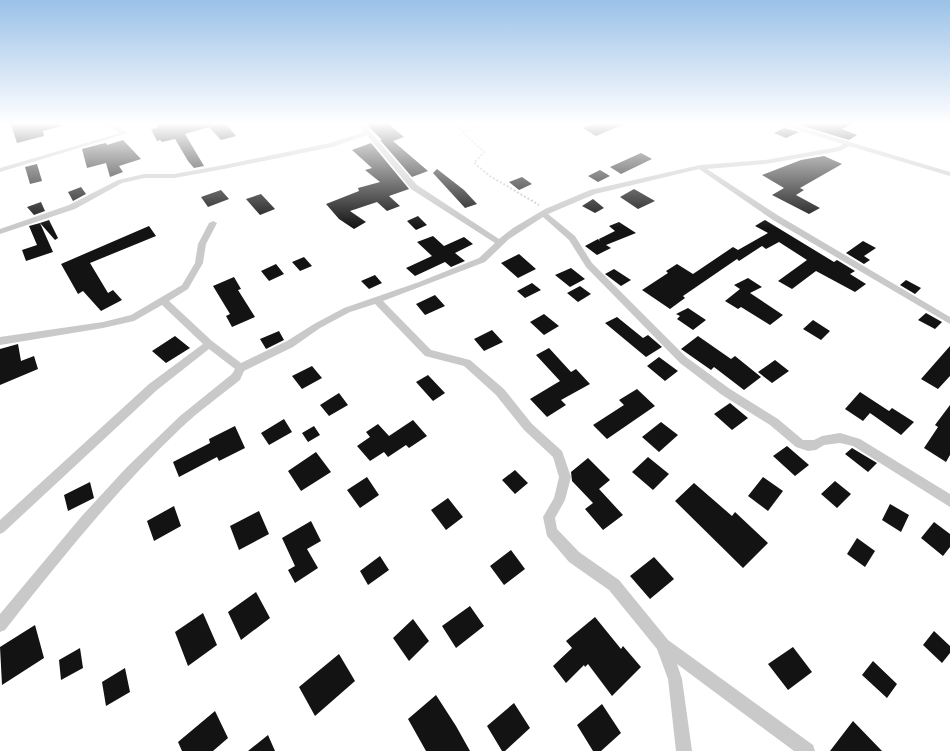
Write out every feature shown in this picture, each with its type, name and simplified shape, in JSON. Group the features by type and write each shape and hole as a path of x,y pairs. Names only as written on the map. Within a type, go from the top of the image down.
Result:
{"street":[{"path":"0,170 44,157"},
{"path":"0,232 72,207 120,181 144,176 174,176 273,157"},
{"path":"388,157 414,187 500,243"},
{"path":"0,625 93,514 157,444 236,377 240,368 290,344 317,326 348,310 482,260 506,237 546,213 594,192 700,167 764,162 793,157"},
{"path":"892,157 950,174"},
{"path":"700,167 776,218 950,322"},
{"path":"546,213 572,238 590,265 682,360 726,392 774,422 800,444 816,445 822,441 840,438 856,442 950,501"},
{"path":"0,341 103,325 134,318 185,287 199,263 202,244 213,222"},
{"path":"377,300 428,353 466,363 500,392 528,427 558,454 565,477 558,500 550,517 551,532 574,557 614,585 663,645 806,751"},
{"path":"163,301 209,344 240,368"},
{"path":"0,528 153,387 209,344"},
{"path":"663,645 675,679 684,751"}],"path":[{"path":"479,157 474,163 490,176 505,183 546,213"}],"building":[{"path":"84,157 139,157 141,159 119,166 123,172 110,177 106,163 87,168"},
{"path":"186,157 199,157 204,166 194,168"},
{"path":"360,157 383,157 409,189 389,196 400,206 387,211 377,202 350,211 366,222 354,229 339,219 326,204 359,191 358,188 380,182 365,170 372,168"},
{"path":"395,157 412,157 428,171 412,177"},
{"path":"632,157 648,157 652,159 621,174 610,167"},
{"path":"826,157 842,164 800,188 804,190 796,195 820,208 809,214 772,195 784,188 762,175 801,160"},
{"path":"37,164 42,181 30,184 25,167"},
{"path":"437,169 464,190 477,204 465,208 433,173"},
{"path":"600,170 610,176 598,182 588,176"},
{"path":"522,177 532,184 519,190 509,182"},
{"path":"81,187 86,194 73,201 68,192"},
{"path":"634,189 655,201 638,209 620,197"},
{"path":"221,190 229,199 208,207 201,197"},
{"path":"261,194 275,209 260,215 246,199"},
{"path":"593,199 604,208 595,213 582,206"},
{"path":"41,202 45,211 34,215 27,207"},
{"path":"418,216 427,225 416,230 407,221"},
{"path":"49,220 58,238 55,240 40,223"},
{"path":"765,220 834,262 837,260 855,271 850,274 866,284 855,292 816,271 792,289 778,281 807,260 779,242 766,249 762,246 739,261 737,259 683,296 685,298 670,309 642,290 668,273 666,271 677,264 693,274 733,247 738,250 768,233 755,226"},
{"path":"619,222 636,233 606,245 611,248 597,255 585,246 598,239 600,241 599,239 615,231 609,226"},
{"path":"40,223 53,252 26,261 22,250 37,245 29,226"},
{"path":"149,226 156,236 90,263 108,293 113,290 122,300 101,311 83,291 78,294 61,264"},
{"path":"433,236 444,246 464,237 473,244 455,253 465,261 451,267 445,262 415,276 406,268 432,256 417,242"},
{"path":"863,241 876,248 864,256 870,260 864,264 846,253"},
{"path":"519,254 536,269 518,278 501,263"},
{"path":"304,257 312,266 300,271 292,262"},
{"path":"276,264 284,274 269,281 261,271"},
{"path":"571,268 585,279 570,287 555,275"},
{"path":"614,269 631,280 621,286 605,274"},
{"path":"375,275 382,283 369,289 361,281"},
{"path":"234,277 241,289 238,290 255,317 232,327 226,316 230,314 213,286"},
{"path":"748,278 762,287 750,293 783,315 770,325 741,307 738,309 725,301 740,289 734,285"},
{"path":"906,280 921,288 915,294 900,285"},
{"path":"532,283 541,290 525,298 517,291"},
{"path":"580,286 591,294 578,302 567,293"},
{"path":"435,295 445,306 425,315 416,304"},
{"path":"688,308 706,320 693,330 677,319 680,316 676,314"},
{"path":"926,313 942,322 935,329 918,320"},
{"path":"544,314 559,326 544,335 530,322"},
{"path":"617,317 643,338 648,335 662,347 646,357 605,323"},
{"path":"813,320 830,331 821,340 803,329"},
{"path":"492,330 503,342 484,351 474,339"},
{"path":"279,331 284,340 266,349 260,339"},
{"path":"175,336 190,348 166,363 152,351"},
{"path":"698,336 731,359 735,356 761,377 744,390 714,367 711,370 681,349"},
{"path":"18,344 21,361 34,356 38,369 0,385 0,349"},
{"path":"950,346 950,376 938,389 921,379"},
{"path":"549,348 571,372 576,369 590,384 561,400 566,405 547,417 530,399 560,381 536,355"},
{"path":"659,357 678,371 665,381 647,366"},
{"path":"775,360 789,371 772,383 758,372"},
{"path":"312,366 322,378 302,389 292,376"},
{"path":"428,375 445,393 433,401 416,382"},
{"path":"637,389 655,406 607,439 593,425 624,405 619,400"},
{"path":"860,392 889,411 892,408 914,422 901,435 870,413 863,421 845,409"},
{"path":"339,393 348,405 329,416 320,405"},
{"path":"730,403 748,418 732,430 714,414"},
{"path":"950,405 950,455 946,462 924,448 938,427 935,425"},
{"path":"284,419 292,432 269,445 261,433"},
{"path":"413,420 427,436 409,448 406,445 388,457 384,452 370,461 357,446 370,437 366,432 378,424 389,436"},
{"path":"661,422 678,435 659,452 642,437"},
{"path":"235,426 245,448 219,461 217,457 179,477 173,462 210,443 209,439"},
{"path":"314,426 320,435 308,442 302,433"},
{"path":"787,446 809,465 795,476 773,456"},
{"path":"852,448 877,463 868,472 845,454"},
{"path":"316,452 331,472 301,491 288,471"},
{"path":"648,457 669,474 653,490 632,472"},
{"path":"588,458 610,480 599,489 623,515 603,530 585,509 593,503 572,481 571,472"},
{"path":"515,470 528,483 515,494 502,480"},
{"path":"367,477 379,495 360,508 347,490"},
{"path":"763,477 783,491 768,511 748,496"},
{"path":"835,481 851,494 837,508 821,494"},
{"path":"90,482 94,498 68,511 64,495"},
{"path":"694,483 732,516 735,512 768,543 743,568 675,501"},
{"path":"448,498 463,517 446,530 431,510"},
{"path":"890,504 909,515 901,532 882,520"},
{"path":"174,506 181,526 154,541 147,521"},
{"path":"259,511 269,534 239,550 230,526"},
{"path":"311,521 321,541 307,549 318,568 295,583 288,570 295,566 282,538"},
{"path":"934,522 950,534 950,547 943,556 921,538"},
{"path":"857,538 875,551 865,567 847,554"},
{"path":"511,550 525,569 504,585 490,566"},
{"path":"380,556 389,570 368,585 360,571"},
{"path":"654,557 674,579 650,599 630,576"},
{"path":"256,592 270,618 241,640 228,612"},
{"path":"470,606 484,626 456,648 442,626"},
{"path":"203,613 217,645 188,666 175,632"},
{"path":"595,617 621,649 623,646 641,667 612,696 588,664 585,667 584,665 566,683 553,666 572,648 566,641"},
{"path":"413,619 429,641 409,661 393,638"},
{"path":"35,625 44,658 2,685 0,647"},
{"path":"934,631 950,646 950,653 942,663 923,645"},
{"path":"793,647 812,672 788,690 768,664"},
{"path":"80,648 83,668 61,680 59,660"},
{"path":"339,654 355,681 315,716 299,687"},
{"path":"873,661 897,684 887,698 862,675"},
{"path":"125,668 130,692 106,706 102,682"},
{"path":"436,695 470,751 426,751 408,719"},
{"path":"514,703 530,728 505,751 502,751 487,726"},
{"path":"602,704 621,733 601,751 593,751 577,725"},
{"path":"215,711 228,738 213,751 182,751 178,742"},
{"path":"853,721 882,751 830,751"},
{"path":"268,735 275,751 248,751"}]}
